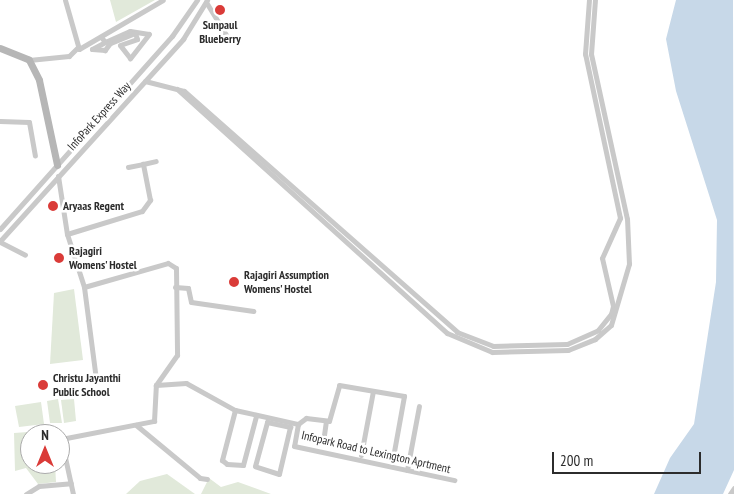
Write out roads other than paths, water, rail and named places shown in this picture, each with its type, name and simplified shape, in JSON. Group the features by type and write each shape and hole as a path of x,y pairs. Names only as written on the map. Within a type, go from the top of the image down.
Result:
{"street":[{"path":"65,0 77,48"},
{"path":"0,48 29,60 69,56 77,48 101,37 163,0"},
{"name":"InfoPark Express Way","path":"0,229 172,36 197,0"},
{"path":"145,81 177,89 450,328 493,346 567,344 598,330 611,314 613,306 602,258 620,218 585,54 589,0"},
{"path":"177,89 447,333 492,352 568,350 595,339 611,325 629,264 627,219 591,54 595,0"},
{"path":"206,1 228,38"},
{"name":"InfoPark Express Way","path":"0,241 183,39 206,1"},
{"path":"130,31 149,34 130,58 120,46 137,39 135,33 110,42 105,50 92,49 105,42 130,31"},
{"path":"101,37 105,42"},
{"path":"29,60 39,80 57,165"},
{"path":"0,121 29,122 35,155"},
{"path":"128,167 156,161"},
{"path":"67,234 147,207 150,194 143,164"},
{"path":"58,176 67,234 84,287 96,380"},
{"path":"0,241 25,255"},
{"path":"73,494 61,439 136,426 156,419 156,385 177,355 176,268 168,263 84,287"},
{"path":"175,287 188,288 190,302 252,310"},
{"name":"Infopark Road to Lexington Aprtment","path":"156,385 186,383 235,410 290,425 298,424 294,446 454,480"},
{"path":"298,424 306,418 326,421 332,418 339,385 404,396 392,462"},
{"path":"361,455 373,391"},
{"path":"407,470 420,406"},
{"path":"235,410 223,454 227,464 243,466 256,416"},
{"path":"323,442 326,421"},
{"path":"265,424 290,425 279,474 257,470 265,424"},
{"path":"136,426 200,478 207,479"},
{"path":"26,494 39,486 71,483"},
{"path":"730,494 734,488"}],"water":[{"path":"676,0 733,0 734,470 723,494 654,494 670,458 694,424 716,282 717,220 676,91 666,39"}],"place":[{"name":"Sunpaul Blueberry","path":"220,10"},
{"name":"Aryaas Regent","path":"53,206"},
{"name":"Rajagiri Womens' Hostel","path":"59,258"},
{"name":"Rajagiri Assumption Womens' Hostel","path":"234,282"},
{"name":"Christu Jayanthi Public School","path":"43,385"}]}
